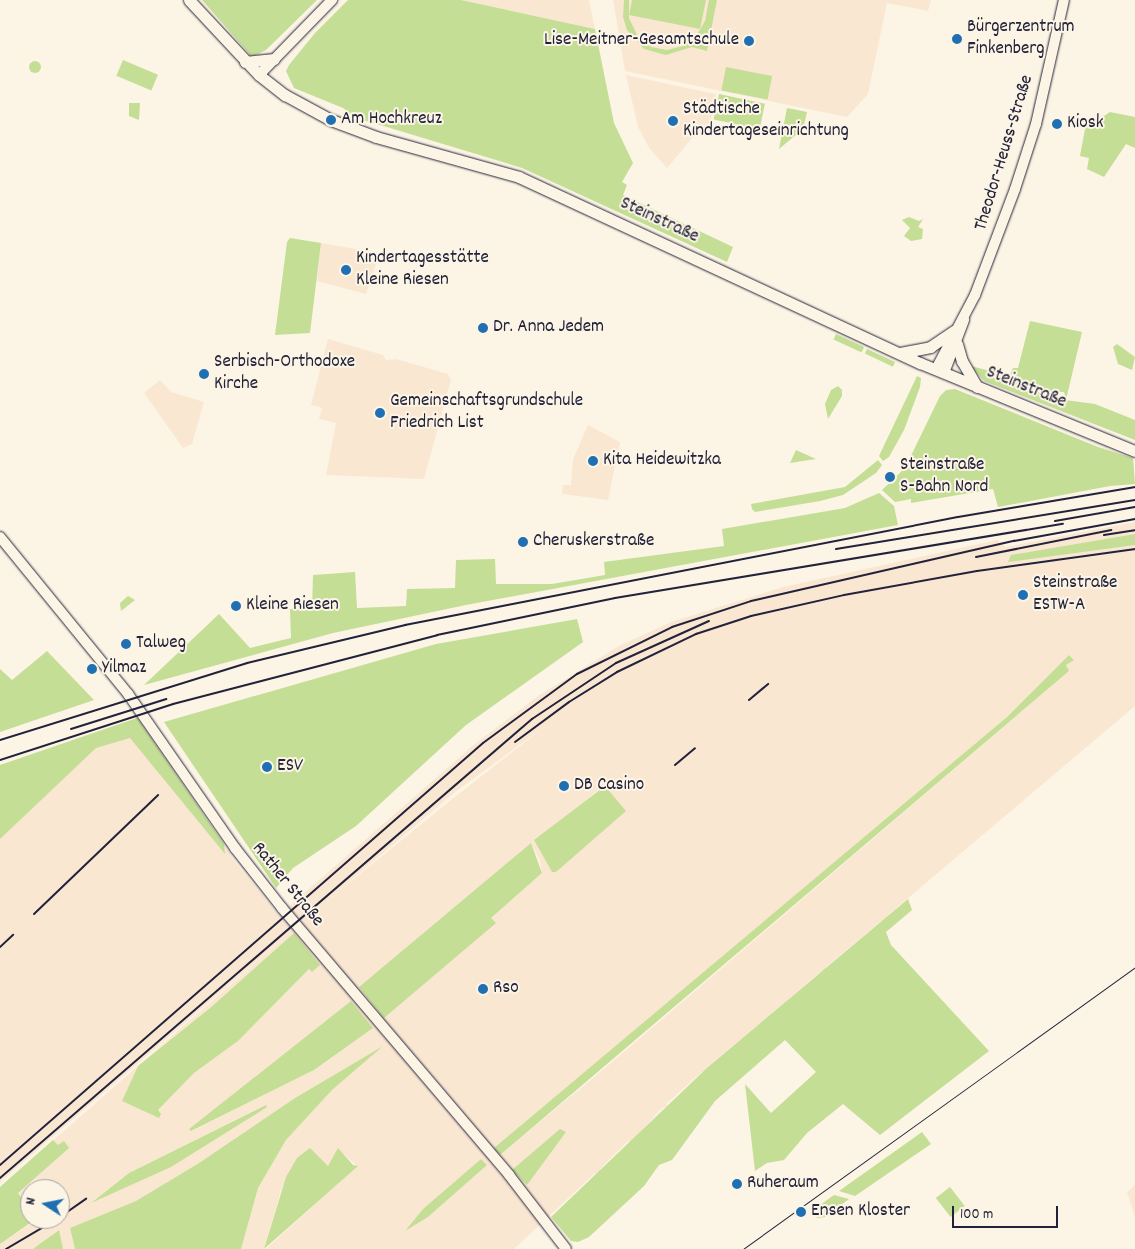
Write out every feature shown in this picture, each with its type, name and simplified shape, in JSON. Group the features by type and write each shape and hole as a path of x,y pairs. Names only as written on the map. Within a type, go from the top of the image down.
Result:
{"main road":[{"name":"Steinstraße","path":"189,0 259,75 293,100 331,120 376,137 519,177 900,354 1135,451"},
{"path":"245,62 274,59"},
{"path":"900,354 930,347 954,331"},
{"path":"957,344 962,361 977,387"}],"street":[{"path":"259,75 332,0"},
{"name":"Theodor-Heuss-Straße","path":"940,371 957,344 966,313 986,268 1030,142 1056,45 1064,0"},
{"name":"Theodor-Heuss-Straße","path":"940,371 954,331 966,313"},
{"name":"Rather Straße","path":"0,537 128,694 235,848 282,908 565,1246"}],"shaded area":[{"path":"461,0 589,0 595,29"},
{"name":"Lise-Meitner-Gesamtschule","path":"613,0 931,0 928,11 887,3 868,94 847,117 625,71"},
{"name":"Städtische Kindertageseinrichtung","path":"626,75 716,94 708,131 699,130 667,168 649,148 638,127"},
{"name":"Kindertagesstätte Kleine Riesen","path":"321,243 374,252 378,258 366,294 317,281"},
{"name":"Gemeinschaftsgrundschule Friedrich List","path":"328,339 383,355 386,360 396,359 448,374 451,380 424,479 326,475 336,423 319,419 322,408 311,405"},
{"path":"160,380 171,392 204,402 192,444 183,448 144,393"},
{"name":"Kita Heidewitzka","path":"588,425 620,442 608,500 562,494 563,485 571,485 573,459"},
{"path":"1135,522 1135,706 887,916 888,918 883,923 881,921 826,967 827,970 822,975 820,972 765,1019 766,1021 759,1024 707,1067 709,1069 704,1074 702,1072 666,1104 668,1106 661,1109 631,1143 628,1141 601,1168 598,1175 595,1173 514,1249 266,1249 357,1166 338,1149 329,1166 297,1158 281,1190 264,1249 241,1249 258,1188 286,1140 332,1090 379,1048 295,1098 199,1163 136,1201 70,1228 70,1179 20,1179 20,1194 9,1179 301,923 0,1182 0,765 130,727 139,717 235,862 279,915 476,743 538,696 619,646 671,622 783,587 997,540 1006,547","holes":["1069,655 1074,660 1066,665 1069,671 605,1068 500,1155 494,1148 1007,717","548,724 329,899 454,793","604,786 625,810 552,872 535,840","531,843 540,861 542,873 491,918 359,987","294,933 312,972 310,968 238,1041 194,1073 157,1111 138,1066 210,1008","351,1001 373,1028 314,1070 192,1131 189,1129","265,1105 93,1201 129,1173","481,1159 487,1165 428,1217 405,1231 423,1209"]},
{"path":"1135,1185 1135,1217 1127,1192"},
{"path":"70,1228 75,1249 63,1249 58,1230 33,1249 0,1249 0,1244 23,1229"}],"green space":[{"path":"202,0 317,0 266,50 252,57"},
{"path":"348,0 461,0 595,29 614,123 633,163 622,182 627,185 623,195 733,247 727,262 522,168 357,118 343,108 294,88 286,71 289,65 315,33"},
{"path":"624,0 629,0 629,18 638,37 651,47 667,50 683,46 695,38 705,21 709,0 717,0 707,51 692,47 666,55 644,49 627,30 623,17"},
{"path":"632,0 706,0 700,29 629,15"},
{"path":"123,60 158,75 151,90 116,76"},
{"path":"33,61 37,61 41,67 37,73 33,73 29,69 29,65"},
{"path":"726,67 772,76 768,100 721,91"},
{"path":"719,94 765,104 760,129 714,119"},
{"path":"129,103 140,103 139,120 129,116"},
{"path":"787,108 807,112 803,129 779,149"},
{"path":"1110,112 1135,117 1135,148 1126,144 1104,177 1087,169 1089,158 1080,156 1085,129"},
{"path":"909,217 919,221 923,219 918,227 923,229 922,239 911,241 904,236 910,228 902,220"},
{"path":"290,238 321,243 310,333 275,335 287,242"},
{"path":"1030,321 1082,332 1066,400 1064,392 1041,392 1010,374 1013,368 1018,368"},
{"path":"836,334 864,347 862,353 833,339"},
{"path":"1117,344 1135,357 1132,370 1118,364 1113,347"},
{"path":"867,349 895,362 893,367 865,354"},
{"path":"971,366 1009,376 1050,398 1095,404 1135,420 1135,440 984,381"},
{"path":"917,376 921,378 920,387 904,430 889,457 883,461 879,456"},
{"path":"838,386 842,390 842,396 828,419 825,404 831,390"},
{"path":"955,389 1098,447 1133,458 1135,484 1110,486 998,507 993,489 911,503 911,499 895,502 882,490 905,468 940,396 946,390"},
{"path":"796,450 816,459 790,463"},
{"path":"878,460 882,465 876,473 843,495 820,501 755,512 752,509 751,504 845,487"},
{"path":"879,493 894,506 898,525 466,605 333,633 144,685 219,614 250,648 291,638 290,609 312,608 313,575 355,572 357,608 406,606 407,589 455,588 456,560 495,559 496,584 552,584 605,575 604,562 724,546 722,529 845,508"},
{"path":"1135,534 1135,545 1008,562 1011,555"},
{"path":"128,596 135,600 121,611 120,603"},
{"path":"577,619 583,642 466,725 356,826 293,868 276,888 164,722 436,644"},
{"path":"47,651 94,700 0,732 0,669 12,680"},
{"path":"1069,655 1074,660 1066,665 1069,671 500,1155 494,1148 1007,717"},
{"path":"137,718 224,844 225,854 130,738 96,748 0,839 0,765"},
{"path":"605,786 626,811 556,872 552,872 534,840"},
{"path":"531,843 542,873 491,918 496,923 384,1018 359,987"},
{"path":"908,899 912,910 886,932 891,945 989,1051 880,1135 843,1104 807,1133 784,1160 767,1163 755,1171 745,1084 771,1113 816,1072 785,1040 715,1101 672,1160 659,1165 644,1186 589,1237 578,1242 571,1241 551,1217 708,1067"},
{"path":"294,933 320,965 312,972 309,969 238,1041 194,1073 158,1110 161,1114 159,1118 122,1101 138,1066 210,1008"},
{"path":"351,1001 373,1028 314,1070 191,1131 189,1129"},
{"path":"383,1046 332,1090 286,1140 258,1188 241,1249 75,1249 70,1228 136,1201 199,1163 295,1098"},
{"path":"266,1105 267,1107 171,1167 91,1203 129,1173"},
{"path":"560,1129 566,1132 527,1185 512,1170"},
{"path":"922,1132 931,1144 855,1196 839,1191"},
{"path":"53,1140 58,1145 64,1141 69,1148 34,1179 20,1179 20,1191 18,1193 20,1196 20,1229 22,1229 0,1244 0,1187"},
{"path":"310,1148 328,1166 338,1148 353,1165 358,1166 264,1249 286,1177 297,1158"},
{"path":"481,1159 487,1165 428,1217 405,1231 423,1209"},
{"path":"950,1187 965,1206 951,1217 936,1198"},
{"path":"834,1195 849,1199 825,1217 817,1218 813,1210"},
{"path":"59,1230 63,1249 33,1249 41,1243"}],"tram line":[{"path":"743,1249 1135,967"}],"railway":[{"path":"0,740 247,663 405,625 958,517 1135,487"},
{"path":"836,549 1135,500"},
{"path":"1055,521 1135,507"},
{"path":"0,1165 483,743 577,674 672,627 751,601 1014,541 1135,519"},
{"path":"0,760 173,704 437,635 615,598 1063,524"},
{"path":"976,557 1111,530"},
{"path":"1104,535 1135,530"},
{"path":"515,742 569,702 617,672 696,634 751,616 844,595 977,571 1135,549"},
{"path":"0,1178 532,719 616,663 709,621"},
{"path":"749,700 768,684"},
{"path":"71,729 166,699"},
{"path":"675,765 695,748"},
{"path":"34,914 158,795"},
{"path":"0,947 13,935"},
{"path":"70,1210 86,1199"},
{"path":"6,1249 40,1229"}],"place":[{"name":"Bürgerzentrum Finkenberg","path":"957,39"},
{"name":"Lise-Meitner-Gesamtschule","path":"749,41"},
{"name":"Am Hochkreuz","path":"331,120"},
{"name":"Städtische Kindertageseinrichtung","path":"673,121"},
{"name":"Kiosk","path":"1057,124"},
{"name":"Kindertagesstätte Kleine Riesen","path":"346,270"},
{"name":"Dr. Anna Jedem","path":"483,328"},
{"name":"Serbisch-Orthodoxe Kirche","path":"204,374"},
{"name":"Gemeinschaftsgrundschule Friedrich List","path":"380,413"},
{"name":"Kita Heidewitzka","path":"593,461"},
{"name":"Steinstraße S-Bahn Nord","path":"890,477"},
{"name":"Cheruskerstraße","path":"523,542"},
{"name":"Steinstraße ESTW-A","path":"1023,595"},
{"name":"Kleine Riesen","path":"236,606"},
{"name":"Talweg","path":"126,644"},
{"name":"Yilmaz","path":"92,669"},
{"name":"ESV","path":"267,767"},
{"name":"DB Casino","path":"564,786"},
{"name":"Rso","path":"483,989"},
{"name":"Ruheraum","path":"737,1184"},
{"name":"Ensen Kloster","path":"801,1212"}]}
